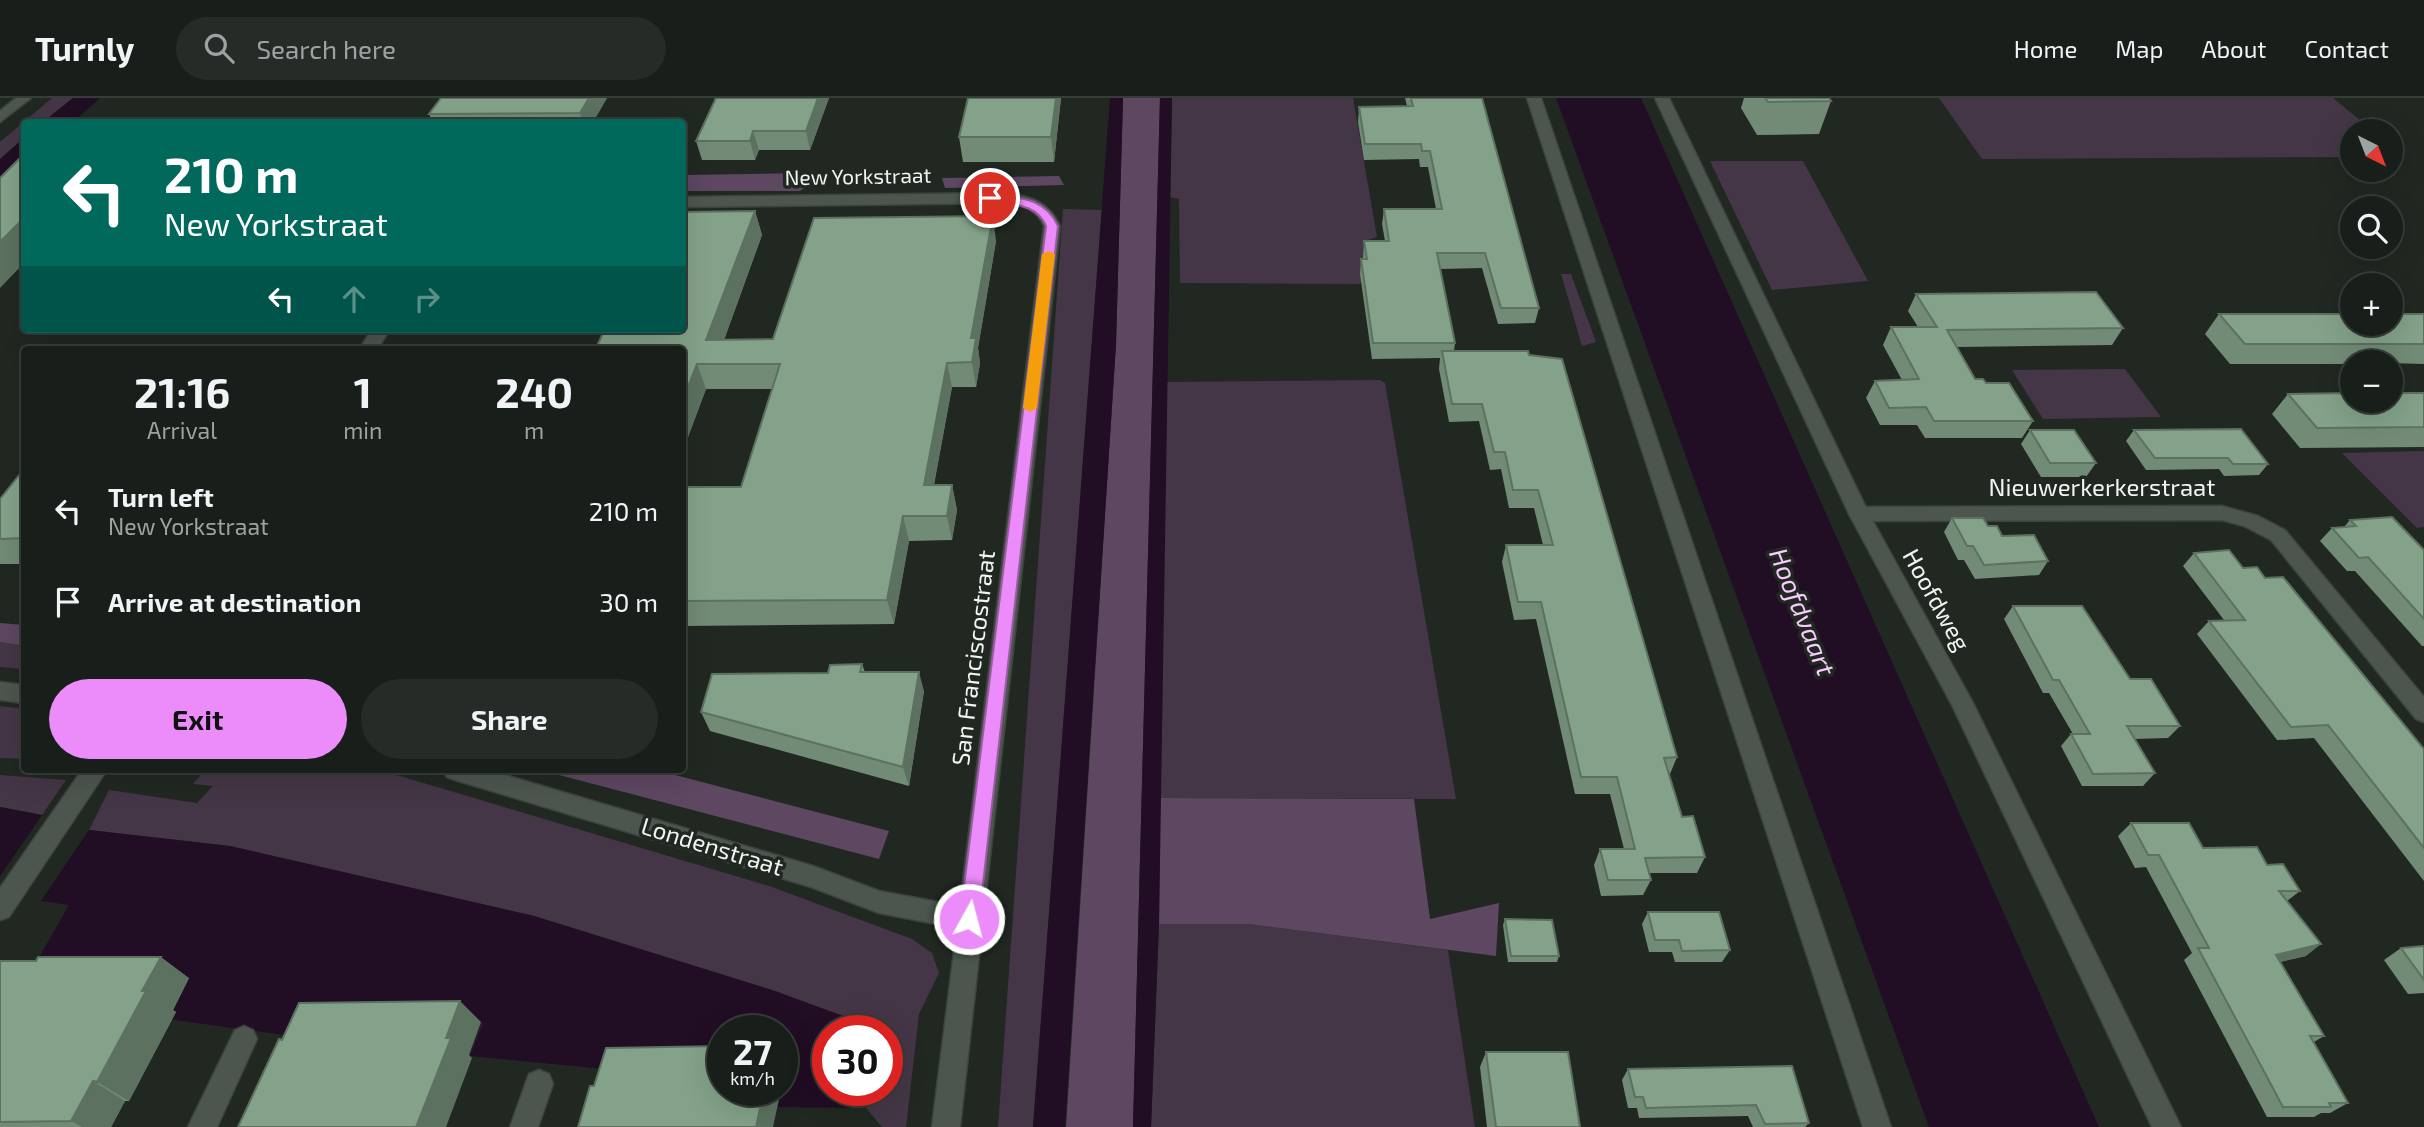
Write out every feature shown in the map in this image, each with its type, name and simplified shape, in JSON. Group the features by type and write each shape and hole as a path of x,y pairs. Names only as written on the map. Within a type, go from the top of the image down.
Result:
{"street":[{"path":"0,118 24,98"},
{"path":"1534,98 1877,1127"},
{"name":"Hoofdweg","path":"1662,98 1859,514 1962,702 2167,1127"},
{"name":"New Yorkstraat","path":"686,202 990,198 1033,204"},
{"name":"San Franciscostraat","path":"946,1127 1052,226 1047,214 1033,204"},
{"name":"Nieuwerkerkerstraat","path":"1859,514 2222,513 2251,521 2278,535 2424,713"},
{"path":"0,691 21,694"},
{"path":"0,909 93,773"},
{"name":"Londenstraat","path":"465,773 813,877 879,902 969,919"},
{"path":"202,1127 244,1040"},
{"path":"524,1127 539,1084"}],"shaded area":[{"path":"52,98 73,98 47,119 27,119"},
{"path":"1123,98 1160,98 1133,1127 1066,1127 1116,344"},
{"path":"1172,98 1353,98 1377,237 1368,240 1373,275 1359,284 1180,283 1179,199 1170,197"},
{"path":"1939,98 2333,98 2358,119 2340,119 2340,157 1982,159"},
{"path":"21,124 21,141 0,159 0,142"},
{"path":"1710,161 1803,161 1868,281 1772,290"},
{"path":"804,173 815,180 800,191 686,191 686,175"},
{"path":"1059,176 1064,185 945,188 942,178"},
{"path":"1063,209 1102,210 1033,1127 998,1127"},
{"path":"1561,274 1571,274 1596,342 1582,346"},
{"path":"2125,369 2161,417 2043,419 2012,370"},
{"path":"1380,380 1385,383 1456,799 1160,798 1166,382"},
{"path":"2424,451 2424,527 2417,528 2342,453"},
{"path":"0,623 21,625 21,646 0,642"},
{"path":"0,642 21,646 21,669 0,667"},
{"path":"0,706 21,709 21,759 0,758"},
{"path":"202,773 386,773 400,776 772,887 912,939 932,953 939,973 919,1014 906,1127 882,1127 866,1108 903,1106 903,1015 837,1015 775,991 534,916 230,846 89,830 109,790 197,803 213,786 193,784"},
{"path":"551,773 667,773 889,831 879,859"},
{"path":"0,775 66,780 42,815 0,807"},
{"path":"1160,798 1414,799 1430,919 1499,903 1496,956 1248,924 1159,924"},
{"path":"1159,924 1248,924 1448,950 1475,1127 1151,1127"}],"water":[{"path":"73,98 100,98 76,119 47,119"},
{"path":"1110,98 1123,98 1116,344 1065,1127 1033,1127"},
{"path":"1160,98 1172,98 1159,924 1151,1127 1133,1127"},
{"name":"Hoofdvaart","path":"1556,98 1641,98 2099,1127 1929,1127"},
{"path":"21,141 21,171 0,191 0,159"},
{"path":"0,807 42,815 0,876"},
{"path":"89,830 230,846 534,916 775,991 841,1015 812,1015 812,1106 866,1108 773,1107 798,1106 798,1015 707,1015 707,1071 615,1070 470,1056 483,1023 321,1021 313,1039 168,1019 182,991 21,989 69,905 41,901"}],"building":[{"path":"441,98 589,98 580,113 429,114"},
{"path":"716,98 818,98 806,131 753,131 750,141 696,141"},
{"path":"968,98 1056,98 1051,137 959,137"},
{"path":"1411,98 1482,98 1539,308 1501,308 1485,253 1437,253 1455,343 1373,343 1361,259 1367,259 1364,241 1389,241 1384,209 1442,209 1430,151 1422,151 1421,144 1365,144 1359,107 1413,106"},
{"path":"1765,98 1829,98 1831,101 1768,102"},
{"path":"21,157 21,221 0,242 0,178"},
{"path":"755,211 706,340 773,339 814,218 993,216 971,338 976,338 972,362 947,363 924,485 952,485 947,516 903,516 887,600 686,601 686,487 741,487 780,364 697,364 686,392 686,346 597,346 603,333 686,333 686,212"},
{"path":"2096,292 2123,328 1947,330 1975,379 1983,379 1986,383 2009,383 2033,421 1934,421 1926,407 1889,408 1875,381 1919,379 1891,327 1937,327 1916,294"},
{"path":"2219,314 2340,314 2340,336 2403,336 2403,314 2424,314 2424,344 2245,344"},
{"path":"1442,351 1528,351 1529,355 1562,359 1677,757 1664,758 1682,817 1693,816 1705,857 1645,858 1651,880 1608,880 1600,849 1635,849 1617,777 1581,777 1541,602 1518,602 1506,545 1553,545 1538,490 1513,490 1505,452 1494,452 1482,404 1452,404"},
{"path":"2340,393 2340,413 2403,413 2403,393 2424,393 2424,427 2317,428 2288,394"},
{"path":"2241,429 2268,464 2233,464 2228,458 2155,458 2134,430"},
{"path":"2030,430 2074,430 2096,463 2050,463"},
{"path":"21,473 21,538 0,539 0,499"},
{"path":"2392,517 2424,550 2424,619 2368,557 2359,558 2332,528 2356,526 2350,520"},
{"path":"1952,518 1983,518 1988,526 1997,526 2002,536 2034,535 2048,561 1984,565 1973,546 1967,546"},
{"path":"2229,550 2243,568 2257,567 2265,578 2283,577 2424,749 2424,848 2328,725 2291,727 2209,621 2245,620 2194,553"},
{"path":"2013,606 2082,606 2130,679 2151,679 2180,726 2127,726 2155,773 2093,774 2071,734 2090,734 2059,680 2053,680"},
{"path":"862,664 860,672 919,672 903,767 701,712 712,674 828,673 830,665"},
{"path":"2131,823 2189,823 2203,848 2257,847 2267,865 2283,864 2300,891 2279,891 2321,944 2276,955 2324,1036 2310,1036 2348,1103 2329,1103 2331,1107 2283,1107 2198,948 2209,948 2159,855 2148,855"},
{"path":"1648,912 1719,912 1730,950 1682,951 1679,940 1655,940"},
{"path":"1505,919 1552,920 1559,956 1511,956"},
{"path":"2424,946 2424,980 2401,948"},
{"path":"38,957 161,957 142,991 146,991 97,1082 93,1081 71,1121 0,1122 0,961 36,961"},
{"path":"460,1001 446,1038 451,1038 416,1127 238,1127 299,1003"},
{"path":"707,1046 707,1106 761,1106 756,1127 578,1127 590,1086 594,1086 606,1048"},
{"path":"1486,1052 1568,1052 1580,1127 1496,1127"},
{"path":"1792,1066 1809,1123 1765,1124 1756,1105 1646,1108 1643,1097 1635,1097 1628,1069"}],"slow traffic":[{"path":"1030,408 1049,254"}],"route":[{"path":"969,919 1052,226 1047,214 1033,204 1017,199 990,198"}]}
